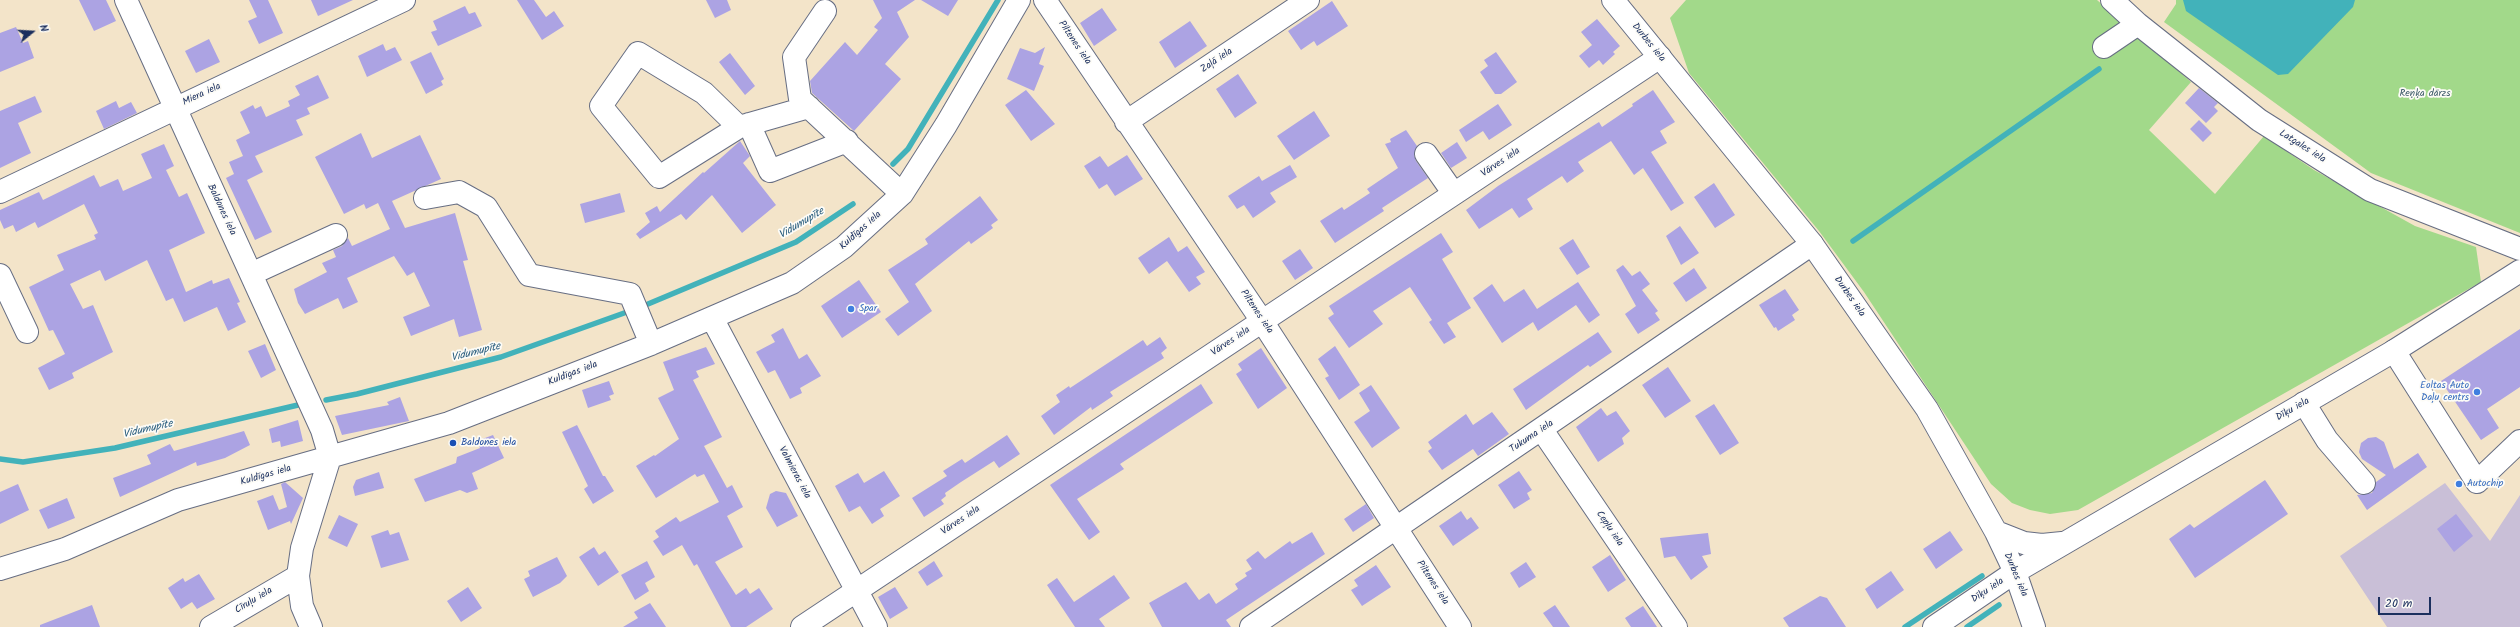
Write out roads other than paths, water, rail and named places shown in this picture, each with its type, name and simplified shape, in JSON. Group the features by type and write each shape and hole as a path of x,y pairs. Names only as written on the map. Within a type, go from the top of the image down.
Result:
{"street":[{"name":"Baldones iela","path":"126,0 322,430 330,457"},
{"name":"Miera iela","path":"0,192 404,0"},
{"name":"Kuldīgas iela","path":"0,569 65,549 178,500 449,423 651,344 792,283 844,247 902,194 946,126 1019,0"},
{"name":"Piltenes iela","path":"1045,0 1126,122 1262,321 1460,627"},
{"name":"Zaļā iela","path":"1126,122 1308,0"},
{"name":"Durbes iela","path":"1613,0 1812,244 1926,409 1996,532 2015,572 2034,627"},
{"name":"Latgales iela","path":"2112,0 2138,24 2258,120 2370,190 2520,249"},
{"path":"824,11 794,57 800,99 847,141 902,194"},
{"path":"2104,47 2138,24"},
{"path":"809,107 744,125 659,177 601,106 638,53 704,93 744,125 770,171 847,141"},
{"name":"Vārves iela","path":"802,627 1660,57"},
{"path":"1426,154 1454,194"},
{"path":"425,198 459,192 486,206 529,275 630,294 651,344"},
{"path":"251,274 336,235"},
{"path":"2498,241 2505,249 2509,257 2507,272 2500,284"},
{"name":"Tukuma iela","path":"1251,627 1542,430 1812,244"},
{"name":"Dīķu iela","path":"1934,627 2015,572 2394,351 2520,271"},
{"path":"0,275 27,332"},
{"name":"Valmieras iela","path":"712,318 876,627"},
{"path":"2394,351 2477,482 2520,441"},
{"path":"2304,403 2327,440 2364,483"},
{"name":"Cepļu iela","path":"1542,430 1676,627"},
{"path":"310,627 302,606 298,576 302,548 330,457"},
{"name":"Dīķu iela","path":"1996,532 2024,543 2042,545 2063,543"},
{"name":"Cīruļu iela","path":"211,627 298,576"}],"water":[{"path":"2183,0 2355,0 2353,7 2288,74 2278,75 2186,11"}],"waterway":[{"name":"Vidumupīte","path":"893,164 908,149 998,0"},
{"path":"1853,241 2099,69"},
{"name":"Vidumupīte","path":"648,304 796,242 853,204"},
{"name":"Vidumupīte","path":"326,400 357,394 501,357 627,312"},
{"name":"Vidumupīte","path":"0,459 23,462 115,448 298,405"},
{"path":"1905,627 1982,576"},
{"path":"1967,627 1999,605"}],"place":[{"name":"Spar","path":"851,309"},
{"name":"Eoltas Auto Daļu centrs","path":"2477,392"},
{"name":"Baldones iela","path":"453,443"},
{"name":"Autochip","path":"2459,484"}],"park label":[{"name":"Reņķa dārzs","path":"2425,94"}]}
